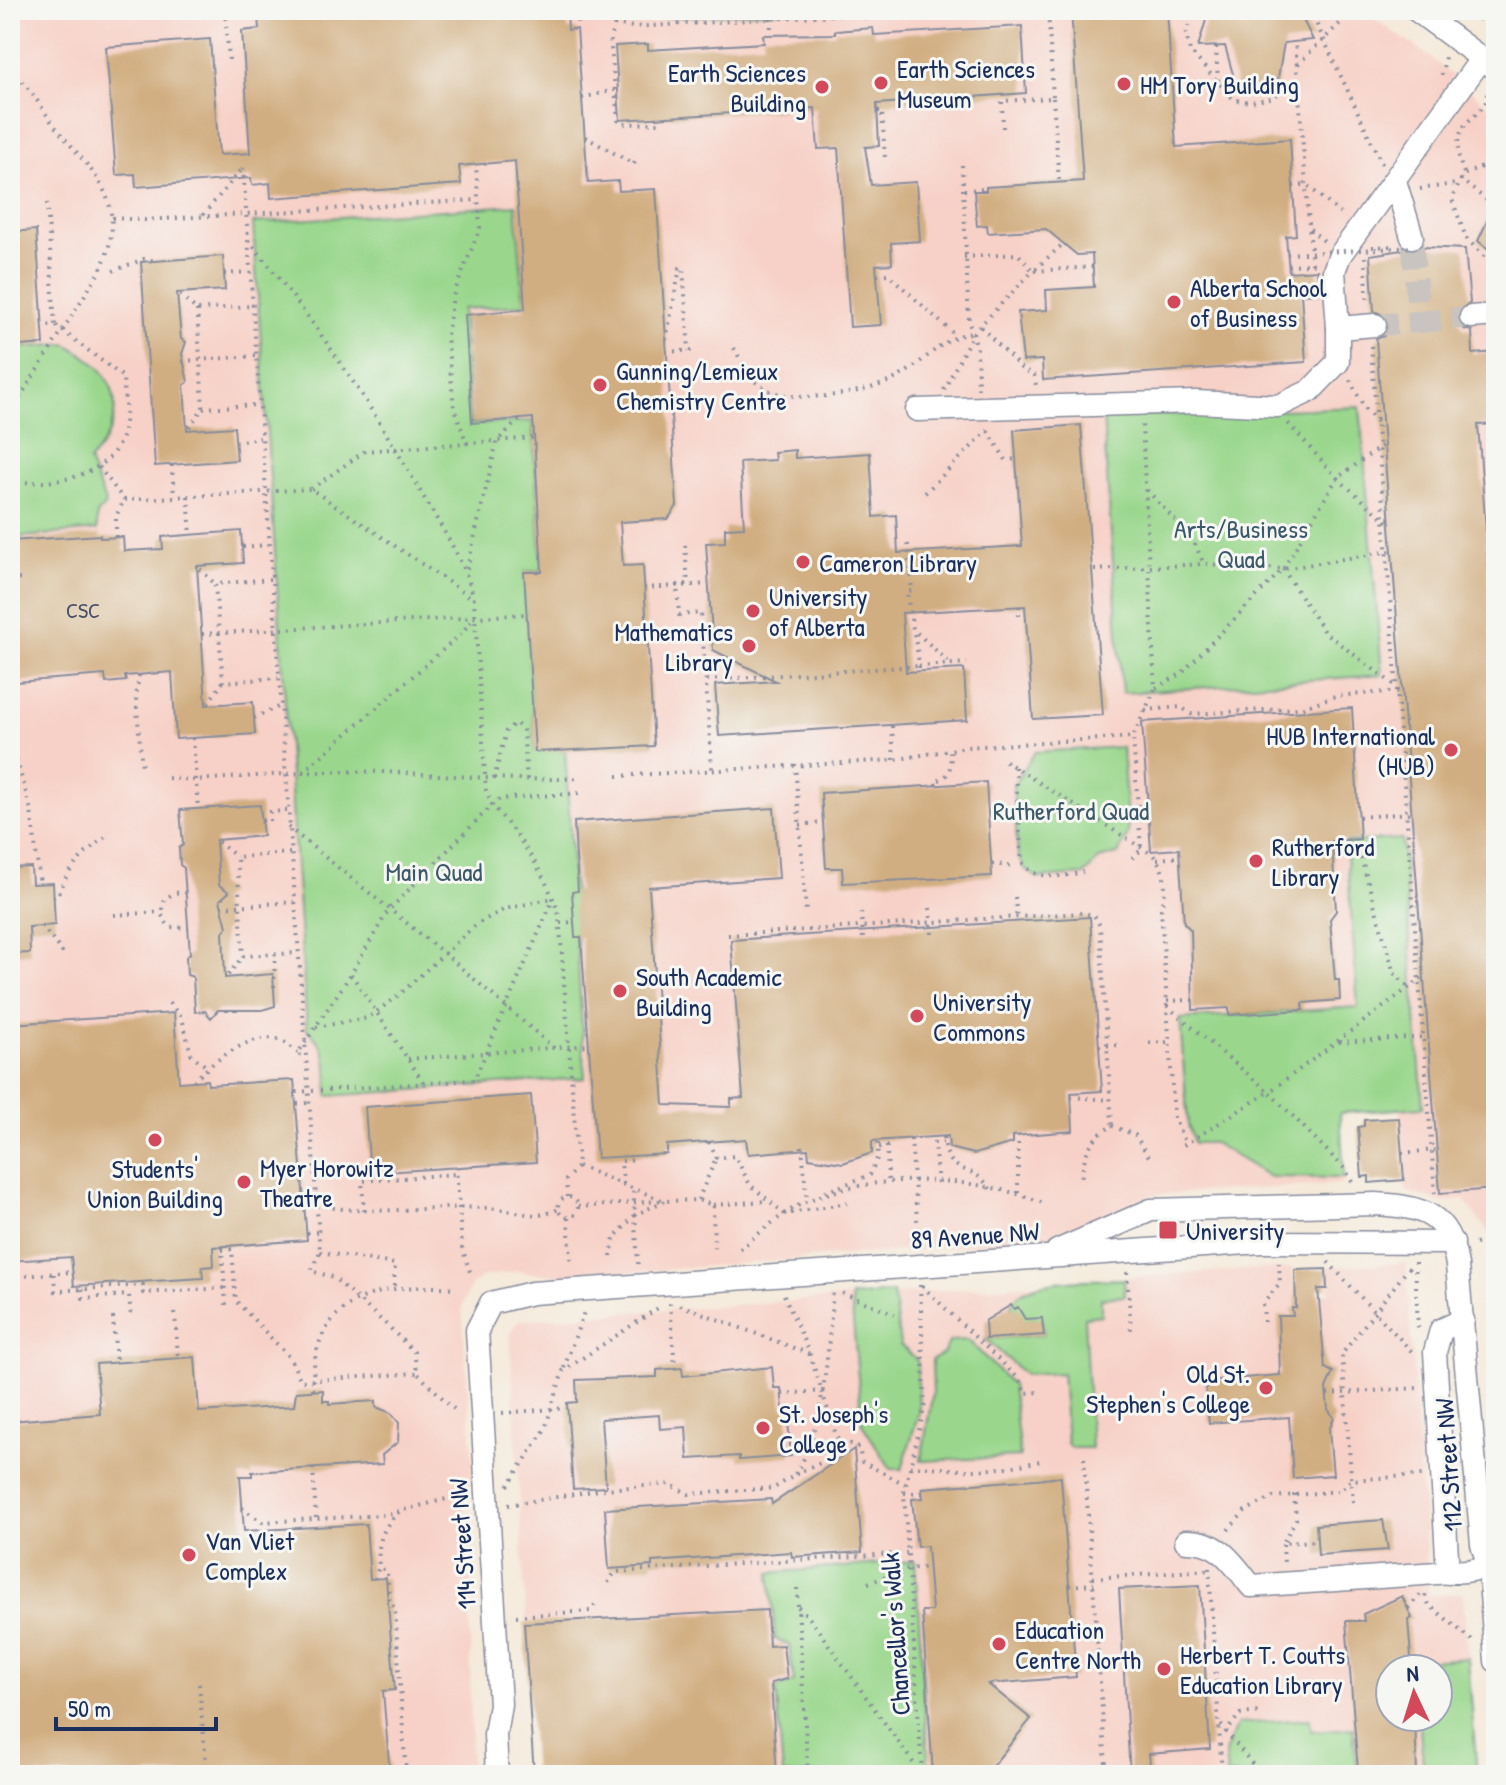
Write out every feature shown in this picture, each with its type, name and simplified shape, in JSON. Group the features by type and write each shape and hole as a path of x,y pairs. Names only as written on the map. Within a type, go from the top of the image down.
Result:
{"street":[{"path":"926,410 1140,403 1278,406 1298,399 1338,362 1337,262 1404,185 1444,106 1488,72 1416,10"},
{"path":"1404,185 1409,243"},
{"path":"1471,317 1496,315"},
{"path":"1338,328 1371,326"},
{"path":"1043,1258 1151,1210 1376,1204 1428,1212 1445,1227 1462,1250"},
{"name":"89 Avenue NW","path":"485,1311 499,1299 532,1293 1309,1240 1462,1250"},
{"name":"112 Street NW","path":"1462,1250 1463,1320 1482,1544 1492,1566 1496,1661"},
{"name":"114 Street NW","path":"485,1311 477,1330 497,1657 497,1775"},
{"path":"1448,1573 1435,1352 1441,1330 1463,1320"},
{"path":"1186,1541 1205,1541 1217,1547 1251,1586 1448,1573 1492,1566"}],"path":[{"path":"225,10 229,60"},
{"path":"620,10 610,38 618,120 623,124 660,123 659,118"},
{"path":"770,10 771,31"},
{"path":"614,24 633,27 918,10"},
{"path":"1048,10 1059,182"},
{"path":"1195,10 1186,33 1190,51 1234,100 1251,102 1280,95 1299,77"},
{"path":"1310,10 1381,163 1404,185 1458,181 1494,206 1496,204"},
{"path":"1298,64 1354,10"},
{"path":"1465,10 1496,30"},
{"path":"573,30 589,12"},
{"path":"865,12 866,25"},
{"path":"1288,265 1312,264 1295,42"},
{"path":"1216,47 1218,83"},
{"path":"10,71 28,86 50,120 96,173 107,194 112,218 106,257 10,413"},
{"path":"1464,174 1456,152 1457,138 1461,127 1484,105 1488,72"},
{"path":"582,98 618,89"},
{"path":"1003,128 1002,101 1017,97 1053,98"},
{"path":"878,111 882,111 885,159"},
{"path":"585,137 634,164 637,157"},
{"path":"1496,161 1464,174 1452,199 1463,232 1496,268"},
{"path":"467,444 454,408 447,336 453,296 480,228 476,165"},
{"path":"962,165 964,257 979,397"},
{"path":"202,216 243,168 283,774 319,1232 320,1252 311,1271 333,1277 414,1352 417,1373 454,1409"},
{"path":"1293,186 1307,185 1348,220"},
{"path":"964,190 986,189"},
{"path":"112,218 247,214 479,200"},
{"path":"47,203 55,325"},
{"path":"1310,229 1332,247"},
{"path":"247,238 301,303 395,448 467,571 474,599 485,778 492,805 514,830 554,898 560,923 578,1166 566,1180 567,1197"},
{"path":"1287,254 1409,243"},
{"path":"1409,243 1364,248 1435,1193"},
{"path":"926,410 973,333 1063,244"},
{"path":"964,257 1018,254 1033,271"},
{"path":"113,271 144,259 157,261"},
{"path":"666,340 680,268 683,267 689,351"},
{"path":"1033,271 1093,267"},
{"path":"224,274 248,272"},
{"path":"877,275 888,274 955,335"},
{"path":"180,295 197,310 201,359 203,408 189,427"},
{"path":"197,310 251,306"},
{"path":"10,481 41,483 99,467 117,447 124,433 123,377 55,325 44,326"},
{"path":"981,327 1021,368 1034,375 1036,386"},
{"path":"734,348 757,384 778,395 797,397 874,389 906,373 955,335 973,333"},
{"path":"1496,347 1491,348 1496,408"},
{"path":"666,352 696,350"},
{"path":"182,361 255,356"},
{"path":"1338,362 1381,427"},
{"path":"1140,403 1155,689 1133,737 1141,850"},
{"path":"203,408 258,405"},
{"path":"1278,406 1286,421 1337,478 1386,520"},
{"path":"980,417 1006,460 1017,459"},
{"path":"467,571 497,441 519,420"},
{"path":"925,493 988,430"},
{"path":"235,442 260,438"},
{"path":"124,500 311,489 365,451 534,438"},
{"path":"1155,689 1181,674 1283,569 1337,478 1381,447"},
{"path":"172,465 174,497"},
{"path":"99,467 124,500"},
{"path":"1146,488 1193,540 1204,564"},
{"path":"311,489 474,599"},
{"path":"188,496 191,535"},
{"path":"116,537 116,516 124,500"},
{"path":"908,544 912,591 907,591 909,618 915,632 919,666"},
{"path":"1487,544 1496,544"},
{"path":"243,547 268,545"},
{"path":"685,545 688,584 677,585 679,615 701,613 712,769"},
{"path":"1094,570 1204,564 1283,569 1389,551"},
{"path":"200,569 215,584 223,682 208,703"},
{"path":"1283,569 1324,632 1397,689"},
{"path":"10,580 21,579"},
{"path":"215,584 270,579"},
{"path":"644,588 709,584"},
{"path":"1019,606 1019,616"},
{"path":"202,634 527,614"},
{"path":"302,773 460,635 475,617"},
{"path":"915,632 951,664"},
{"path":"707,676 725,656"},
{"path":"707,676 967,663"},
{"path":"139,675 136,697 142,768"},
{"path":"223,682 278,678"},
{"path":"1145,710 1181,707 1191,714 1301,708 1335,696 1397,689"},
{"path":"254,718 280,706"},
{"path":"494,779 508,727 518,723 523,729 527,782"},
{"path":"892,726 894,760"},
{"path":"10,737 31,810 40,884"},
{"path":"617,776 894,760 950,749 1133,737"},
{"path":"193,738 198,809"},
{"path":"936,785 935,781 944,778 951,770 950,749"},
{"path":"1005,761 1157,859 1180,857"},
{"path":"795,764 806,911"},
{"path":"1015,767 1022,862 1032,872 1042,875 1083,872"},
{"path":"168,778 196,780 341,770 527,782 578,778"},
{"path":"298,1053 351,974 374,928 492,805 500,799 580,793"},
{"path":"262,821 270,821 270,812 287,811"},
{"path":"1359,817 1410,813"},
{"path":"800,825 823,822"},
{"path":"288,827 388,911 445,954 554,1048"},
{"path":"53,897 58,896 63,880 79,859 108,835"},
{"path":"218,842 237,857 290,853"},
{"path":"1334,842 1350,848 1361,858 1394,973 1409,988"},
{"path":"1132,858 1141,850"},
{"path":"228,975 243,956 237,857"},
{"path":"1157,859 1165,888 1161,909 1174,1118 1185,1142"},
{"path":"992,864 1013,866"},
{"path":"186,892 169,895 162,903 161,912 162,921 169,927 188,928"},
{"path":"1015,897 1017,919"},
{"path":"316,1027 356,1022 377,1013 491,915 554,898"},
{"path":"296,1092 474,1080 554,898"},
{"path":"221,907 294,902"},
{"path":"930,908 932,935"},
{"path":"114,915 161,912"},
{"path":"861,912 863,939"},
{"path":"728,935 753,936 862,926 1089,913 1098,919 1112,1126"},
{"path":"560,923 574,922"},
{"path":"42,926 65,956"},
{"path":"243,956 297,953"},
{"path":"274,987 275,954"},
{"path":"351,974 423,1083"},
{"path":"1179,1148 1269,1092 1420,980"},
{"path":"1167,1004 1192,1000"},
{"path":"169,1003 182,1018 191,1054 208,1068"},
{"path":"1167,1004 1269,1092 1376,1204"},
{"path":"1337,1042 1424,1037"},
{"path":"194,1081 208,1068 261,1039 279,1040 306,1059"},
{"path":"1149,1043 1170,1042"},
{"path":"408,1059 589,1045"},
{"path":"1099,1046 1120,1045"},
{"path":"1071,1097 1111,1100"},
{"path":"297,1104 308,1103"},
{"path":"1081,1181 1087,1148 1100,1132 1112,1126 1135,1135 1151,1160"},
{"path":"1018,1132 1018,1194"},
{"path":"911,1139 919,1237"},
{"path":"938,1183 934,1143 944,1140 955,1168 977,1173 990,1189"},
{"path":"816,1198 838,1184 870,1175 878,1141"},
{"path":"709,1142 717,1158"},
{"path":"802,1146 807,1201"},
{"path":"878,1147 887,1146 888,1184"},
{"path":"1402,1153 1435,1150"},
{"path":"623,1184 621,1161 632,1160 632,1156"},
{"path":"717,1158 735,1156 750,1185 785,1214 847,1203"},
{"path":"698,1200 717,1158"},
{"path":"578,1166 664,1201"},
{"path":"456,1167 462,1247 471,1275"},
{"path":"364,1211 362,1181 456,1174"},
{"path":"740,1249 807,1201 858,1186 938,1183 1018,1194 1045,1204"},
{"path":"633,1188 638,1269"},
{"path":"1491,1189 1496,1194"},
{"path":"567,1197 575,1200 578,1207"},
{"path":"558,1209 560,1201 567,1197"},
{"path":"568,1217 578,1207 698,1200 713,1205 767,1200"},
{"path":"611,1257 614,1238 635,1215 664,1201"},
{"path":"317,1205 364,1211 504,1209 530,1216 558,1209"},
{"path":"713,1205 714,1251"},
{"path":"558,1209 568,1217 571,1260"},
{"path":"307,1233 319,1232"},
{"path":"1462,1250 1484,1244 1496,1246"},
{"path":"226,1306 222,1248 232,1249 236,1301 290,1358 301,1381 417,1373"},
{"path":"320,1252 395,1264 394,1289"},
{"path":"1353,1502 1342,1354 1415,1259"},
{"path":"1327,1261 1416,1357"},
{"path":"1264,1322 1263,1304 1280,1283 1279,1263"},
{"path":"10,1277 72,1272"},
{"path":"1127,1272 1131,1331"},
{"path":"54,1274 55,1291 143,1285 143,1293 225,1288"},
{"name":"Chancellor's Walk","path":"922,1773 904,1493 925,1405 920,1282 1019,1379 1025,1393 1040,1392"},
{"path":"313,1390 313,1355 323,1328 358,1302 394,1289 456,1288"},
{"path":"82,1289 83,1298 129,1295 131,1316"},
{"path":"793,1477 807,1454 824,1391 834,1290 895,1314"},
{"path":"783,1293 824,1391 843,1456"},
{"path":"670,1301 810,1355"},
{"path":"670,1301 675,1368"},
{"path":"563,1371 670,1301"},
{"path":"507,1488 545,1429 586,1306"},
{"path":"175,1313 178,1358"},
{"path":"113,1317 116,1362"},
{"path":"1327,1394 1419,1387"},
{"path":"782,1394 824,1391"},
{"path":"502,1413 566,1408"},
{"path":"841,1446 855,1445 861,1453 862,1462 905,1484"},
{"path":"508,1505 540,1503 555,1496 669,1484 689,1494 769,1489 834,1458 841,1446"},
{"path":"1084,1458 1106,1766"},
{"path":"910,1467 934,1465 963,1470 1020,1466 1045,1460"},
{"path":"313,1468 316,1519"},
{"path":"1224,1535 1254,1505 1273,1497 1339,1491 1351,1480 1424,1475 1425,1490"},
{"path":"904,1493 922,1493"},
{"path":"1294,1494 1296,1519 1283,1543 1317,1541"},
{"path":"242,1508 262,1522 399,1512 454,1497"},
{"path":"375,1579 379,1566 378,1544 382,1533 399,1512"},
{"path":"608,1583 615,1572 908,1553"},
{"path":"1212,1558 1209,1570 1222,1775"},
{"path":"379,1566 387,1572 389,1598 395,1610 406,1775"},
{"path":"868,1583 909,1569 929,1567"},
{"path":"1069,1586 1209,1570"},
{"path":"797,1588 808,1775"},
{"path":"1408,1608 1423,1592 1429,1605 1472,1640"},
{"path":"516,1616 590,1611 596,1603"},
{"path":"798,1607 922,1773"},
{"path":"199,1684 207,1775"},
{"path":"1221,1738 1240,1714 1260,1712"},
{"path":"1220,1723 1261,1775"}],"shaded area":[{"name":"University of Alberta","path":"10,10 1361,10 1430,57 1496,112 1496,1256 1492,1237 1463,1199 1443,1203 1406,1191 1399,1109 1340,1114 1344,1184 1151,1195 1079,1237 567,1277 517,1271 483,1277 472,1284 462,1306 474,1478 461,1493 474,1556 470,1616 471,1775 10,1775"},
{"path":"1406,1263 1429,1595 1463,1593 1477,1775 535,1775 510,1333 519,1320 1254,1269 1292,1268 1294,1295 1329,1293 1327,1267"}],"green space":[{"path":"614,10 797,10 641,19 613,13"},
{"name":"Main Quad","path":"516,205 524,305 462,309 470,424 532,421 542,570 525,572 535,751 565,750 585,1078 328,1096 324,1052 307,1029 253,223"},
{"path":"67,344 99,367 113,395 115,407 110,430 89,461 106,505 97,514 97,530 10,538 10,349"},
{"name":"Arts/Business Quad","path":"1360,407 1382,675 1122,693 1103,417"},
{"name":"Rutherford Quad","path":"1122,747 1128,834 1118,854 1099,859 1084,875 1038,878 1025,869 1018,857 1013,786 1035,752"},
{"path":"1402,839 1423,1107 1340,1113 1344,1178 1270,1177 1214,1143 1194,1143 1188,1125 1180,1019 1358,1007 1346,842"},
{"path":"1124,1279 1125,1296 1101,1298 1101,1315 1084,1317 1091,1448 1071,1448 1067,1443 1062,1373 1025,1375 986,1339 1044,1335 1042,1319 1021,1320 1011,1305 1018,1295 1030,1289 1079,1280"},
{"path":"893,1293 900,1345 917,1360 919,1412 902,1469 891,1469 862,1424 851,1297"},
{"path":"968,1340 1012,1385 1020,1457 921,1461 933,1391 932,1360 943,1354 950,1341"},
{"path":"915,1561 929,1771 783,1775 776,1688 794,1682 789,1645 775,1639 770,1573"},
{"path":"1468,1658 1477,1775 1424,1775 1420,1733 1454,1733 1454,1659"},
{"path":"1310,1719 1311,1731 1353,1728 1357,1775 1227,1775 1225,1752 1238,1724"}],"building":[{"path":"362,10 567,10 568,30 577,29 588,183 618,181 619,191 656,189 677,506 668,519 620,522 623,566 643,565 654,746 535,752 524,572 542,572 533,418 472,423 465,315 525,309 515,161 459,166 461,184 271,198 270,183 252,185 251,178 136,187 135,174 116,175 106,47 210,39 219,155 250,153 242,31 259,29 258,16"},
{"path":"1071,10 1167,10 1176,147 1290,139 1296,235 1286,236 1289,272 1317,270 1319,293 1301,294 1306,362 1043,380 1042,360 1023,361 1018,312 1047,310 1046,290 1094,287 1092,254 1077,255 1046,229 988,233 987,225 977,226 974,191 986,191 986,187 1083,181"},
{"path":"1209,10 1298,10 1313,40 1284,43 1276,90 1238,92 1225,46 1198,47"},
{"name":"Earth Sciences Building","path":"1022,26 1026,93 877,104 879,146 865,147 871,185 916,182 920,241 891,243 892,264 876,265 881,325 850,327 838,148 818,149 815,108 620,120 615,46 648,44 648,50 764,43 763,35 835,34 835,31 873,28 874,35"},
{"path":"1496,202 1496,255 1478,241"},
{"path":"36,230 44,344 10,347 10,232"},
{"name":"HUB International (HUB)","path":"1422,247 1465,249 1470,303 1459,310 1457,319 1464,329 1472,331 1473,354 1496,352 1496,424 1478,425 1496,667 1496,1189 1440,1193 1376,339 1384,336 1389,325 1386,316 1374,311 1370,255"},
{"path":"223,256 225,290 177,293 181,339 186,342 182,354 188,382 184,385 187,430 234,427 237,460 155,466 141,262"},
{"path":"1081,425 1103,715 1033,719 1025,606 902,613 906,672 964,669 967,720 719,736 715,685 776,681 713,650 706,543 725,542 725,528 744,527 740,462 775,460 774,452 795,450 795,458 870,453 874,517 896,515 898,553 1022,546 1014,430"},
{"path":"241,531 243,563 197,566 206,705 253,702 255,734 176,739 172,672 125,676 126,681 106,683 105,675 16,682 10,541 100,535 100,538 123,537 124,551 163,549 162,537"},
{"name":"Rutherford Library","path":"1352,708 1360,839 1332,841 1336,911 1330,919 1335,980 1339,980 1340,1000 1303,1003 1303,1010 1229,1015 1229,1008 1193,1010 1191,930 1184,923 1179,849 1151,851 1142,722"},
{"path":"986,782 992,876 843,883 842,868 826,868 821,793"},
{"path":"260,805 263,836 216,840 219,885 229,892 220,900 227,927 223,932 225,978 273,974 275,1006 262,1010 218,1010 211,1018 205,1011 195,1012 193,977 187,975 186,957 190,954 184,868 180,865 179,848 183,845 180,810"},
{"name":"University Commons","path":"774,808 779,878 649,887 664,1105 731,1107 731,1099 743,1098 731,940 1090,917 1102,1091 1071,1093 1073,1131 1013,1136 1013,1143 974,1154 949,1148 948,1136 872,1141 872,1153 843,1163 809,1158 808,1149 748,1154 746,1139 667,1145 667,1154 597,1158 581,937 575,937 572,892 578,891 574,822"},
{"path":"31,867 32,884 53,883 55,925 29,927 30,953 10,954 10,868"},
{"name":"Students' Union Building","path":"174,1013 179,1082 207,1080 208,1085 294,1080 307,1240 213,1247 214,1266 202,1267 203,1278 74,1286 71,1257 10,1261 10,1024"},
{"path":"531,1095 536,1162 370,1173 365,1107"},
{"path":"1399,1118 1404,1180 1369,1183 1369,1176 1362,1177 1358,1127 1364,1126 1364,1120"},
{"name":"Old St. Stephen's College","path":"1326,1269 1327,1289 1318,1289 1325,1368 1333,1372 1326,1388 1328,1409 1334,1418 1329,1430 1333,1475 1293,1478 1289,1417 1209,1423 1205,1381 1280,1375 1278,1316 1293,1316 1292,1308 1296,1308 1295,1270"},
{"path":"1011,1305 1014,1309 1018,1307 1025,1319 1042,1318 1044,1335 986,1339 985,1321"},
{"name":"Van Vliet Complex","path":"195,1357 199,1412 294,1406 296,1392 323,1390 323,1401 329,1401 329,1404 376,1401 376,1407 391,1413 399,1423 398,1442 382,1455 383,1464 252,1472 252,1476 240,1476 244,1531 366,1524 370,1579 386,1578 395,1690 383,1691 390,1775 10,1775 10,1421 100,1414 96,1364"},
{"name":"St. Joseph's College","path":"772,1367 774,1388 781,1388 783,1408 787,1408 791,1456 739,1460 739,1456 688,1459 686,1427 660,1429 659,1415 601,1419 606,1487 573,1489 567,1403 577,1402 576,1380 657,1377 657,1370 682,1368 683,1376"},
{"path":"854,1449 862,1552 792,1557 791,1552 652,1562 652,1566 609,1569 605,1509 771,1499 772,1504"},
{"name":"Education Centre North","path":"1061,1477 1076,1677 988,1684 1031,1719 985,1775 933,1775 922,1611 932,1611 927,1546 917,1547 912,1499 923,1498 922,1488"},
{"path":"1383,1520 1388,1550 1318,1555 1316,1525"},
{"name":"Herbert T. Coutts Education Library","path":"1200,1585 1210,1749 1149,1754 1151,1775 1130,1775 1119,1589"},
{"path":"1402,1596 1412,1618 1408,1620 1411,1653 1374,1653 1374,1733 1416,1733 1417,1775 1384,1775 1384,1770 1358,1771 1346,1621 1364,1621 1363,1614"},
{"path":"767,1610 769,1646 783,1645 787,1679 771,1683 777,1775 534,1775 524,1623"}],"tunnel":[{"path":"1375,325 1419,322 1412,237"},
{"path":"1419,322 1471,317"}],"place":[{"name":"Earth Sciences Museum","path":"881,83"},
{"name":"HM Tory Building","path":"1124,84"},
{"name":"Earth Sciences Building","path":"822,87"},
{"name":"Alberta School of Business","path":"1174,302"},
{"name":"Gunning/Lemieux Chemistry Centre","path":"600,385"},
{"name":"Cameron Library","path":"803,562"},
{"name":"University of Alberta","path":"753,611"},
{"name":"Mathematics Library","path":"749,646"},
{"name":"HUB International (HUB)","path":"1451,750"},
{"name":"Rutherford Library","path":"1256,861"},
{"name":"South Academic Building","path":"620,991"},
{"name":"University Commons","path":"917,1016"},
{"name":"Students' Union Building","path":"155,1140"},
{"name":"Myer Horowitz Theatre","path":"244,1182"},
{"name":"University","path":"1168,1230"},
{"name":"Old St. Stephen's College","path":"1266,1388"},
{"name":"St. Joseph's College","path":"763,1428"},
{"name":"Van Vliet Complex","path":"189,1555"},
{"name":"Education Centre North","path":"999,1644"},
{"name":"Herbert T. Coutts Education Library","path":"1164,1669"}]}
